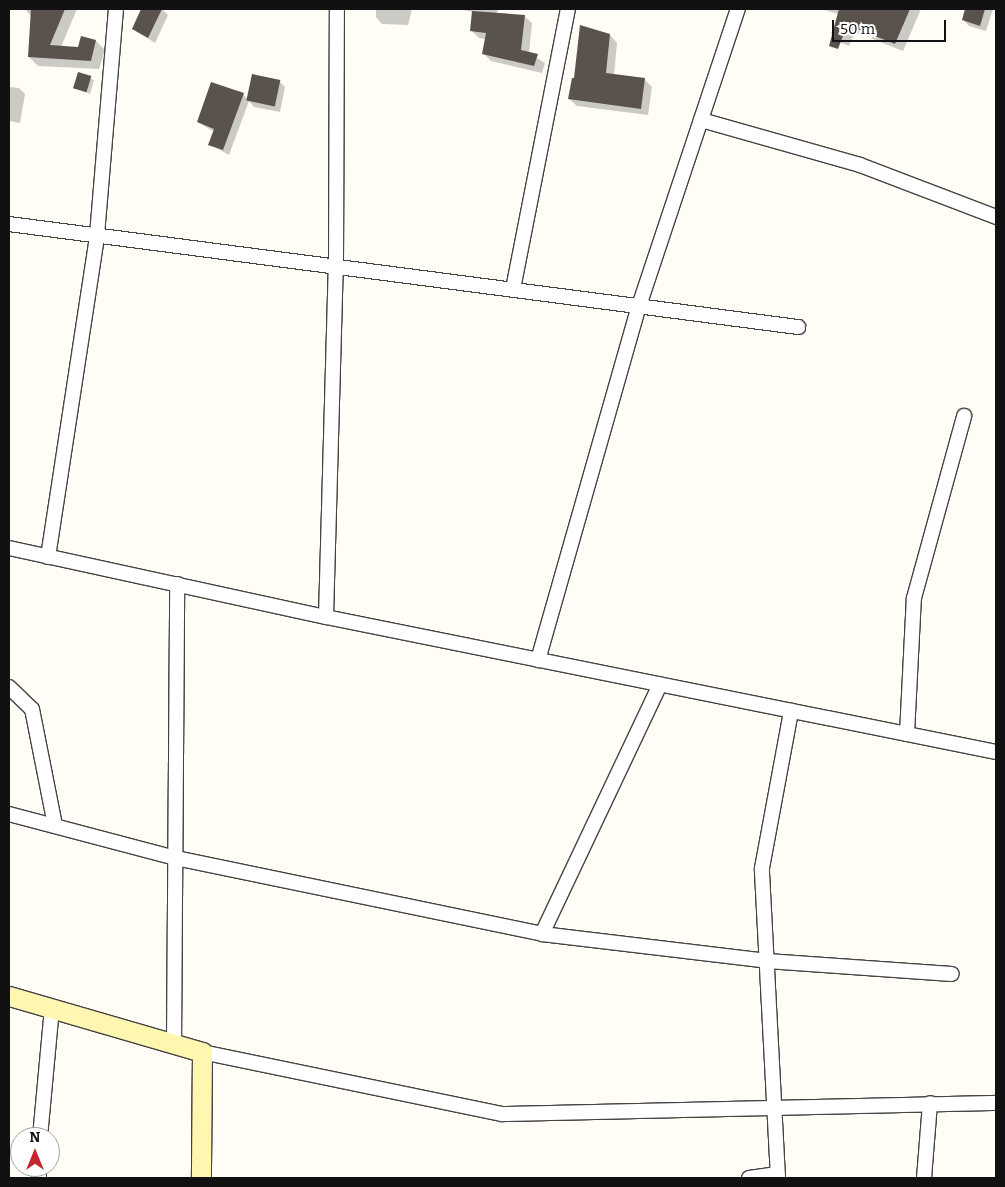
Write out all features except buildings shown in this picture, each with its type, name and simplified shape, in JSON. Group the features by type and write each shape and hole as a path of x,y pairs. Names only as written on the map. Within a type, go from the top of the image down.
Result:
{"street":[{"path":"48,557 97,235 116,9"},
{"path":"326,617 336,265 337,9"},
{"path":"513,289 568,9"},
{"path":"538,660 639,306 738,9"},
{"path":"701,120 860,165 996,217"},
{"path":"9,224 336,265 798,328"},
{"path":"907,734 914,598 964,416"},
{"path":"9,548 326,617 996,752"},
{"path":"174,1045 177,584"},
{"path":"542,934 660,684"},
{"path":"9,687 32,709 55,825"},
{"path":"750,1178 778,1176 762,868 791,711"},
{"path":"9,814 176,858 542,934 767,961 952,974"},
{"path":"9,996 202,1052 502,1114 776,1110 930,1103 996,1103"},
{"path":"41,1127 52,1008"},
{"path":"201,1178 202,1052"},
{"path":"924,1178 930,1103"}]}
